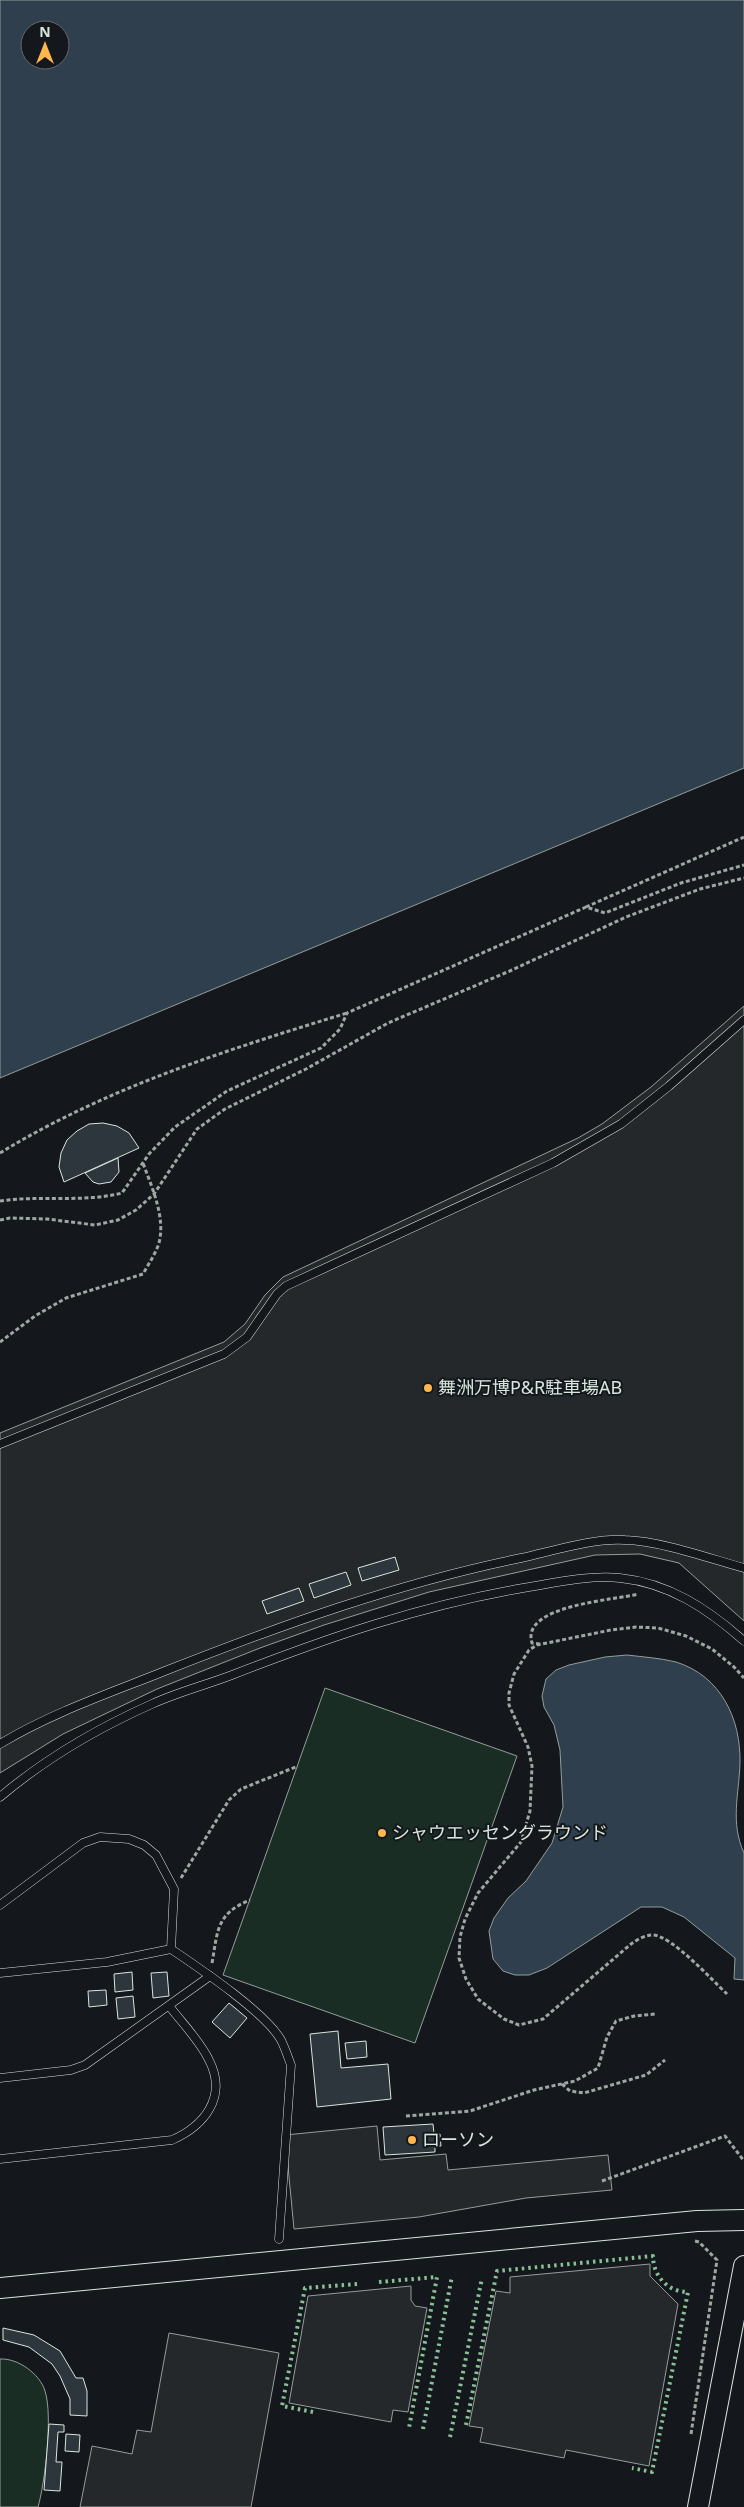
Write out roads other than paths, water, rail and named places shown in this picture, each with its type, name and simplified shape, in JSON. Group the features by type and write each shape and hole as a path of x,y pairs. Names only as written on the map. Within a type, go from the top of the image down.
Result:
{"street":[{"path":"0,2288 698,2221 744,2220"},
{"path":"698,2507 744,2266"}],"lane":[{"path":"0,1444 224,1354 247,1337 277,1294 286,1286 553,1163 589,1144 621,1124 651,1101 744,1020"},
{"path":"0,1744 54,1716 262,1632 334,1607 418,1582 490,1564 572,1547 624,1539 653,1544 744,1568"},
{"path":"0,1797 20,1779 69,1747 153,1703 326,1639 421,1609 568,1581 618,1578 649,1583 681,1595 703,1607 744,1640"},
{"path":"0,1905 72,1850 100,1837 129,1839 144,1845 156,1855 163,1865 174,1889 171,1949"},
{"path":"0,1973 107,1962 171,1949 210,1976 265,2022 280,2039 291,2065 278,2239"},
{"path":"0,2078 71,2070 85,2065 210,1976"},
{"path":"0,2159 172,2140 194,2128 210,2111 214,2099 213,2071 210,2060 170,2006"}],"water":[{"path":"0,0 744,0 744,768 0,1078"},
{"path":"627,1655 676,1662 692,1669 705,1677 716,1689 732,1715 737,1731 740,1763 736,1819 737,1830 744,1853 744,1980 734,1979 735,1958 684,1917 662,1907 641,1907 547,1968 529,1975 515,1975 503,1971 493,1959 489,1931 494,1918 508,1898 526,1881 552,1843 563,1807 560,1750 554,1725 544,1707 542,1696 546,1679 556,1670 569,1665 605,1657"}],"place":[{"name":"舞洲万博P&R駐車場AB","path":"428,1388"},
{"name":"シャウエッセングラウンド","path":"382,1833"},
{"name":"ローソン","path":"412,2140"}]}
